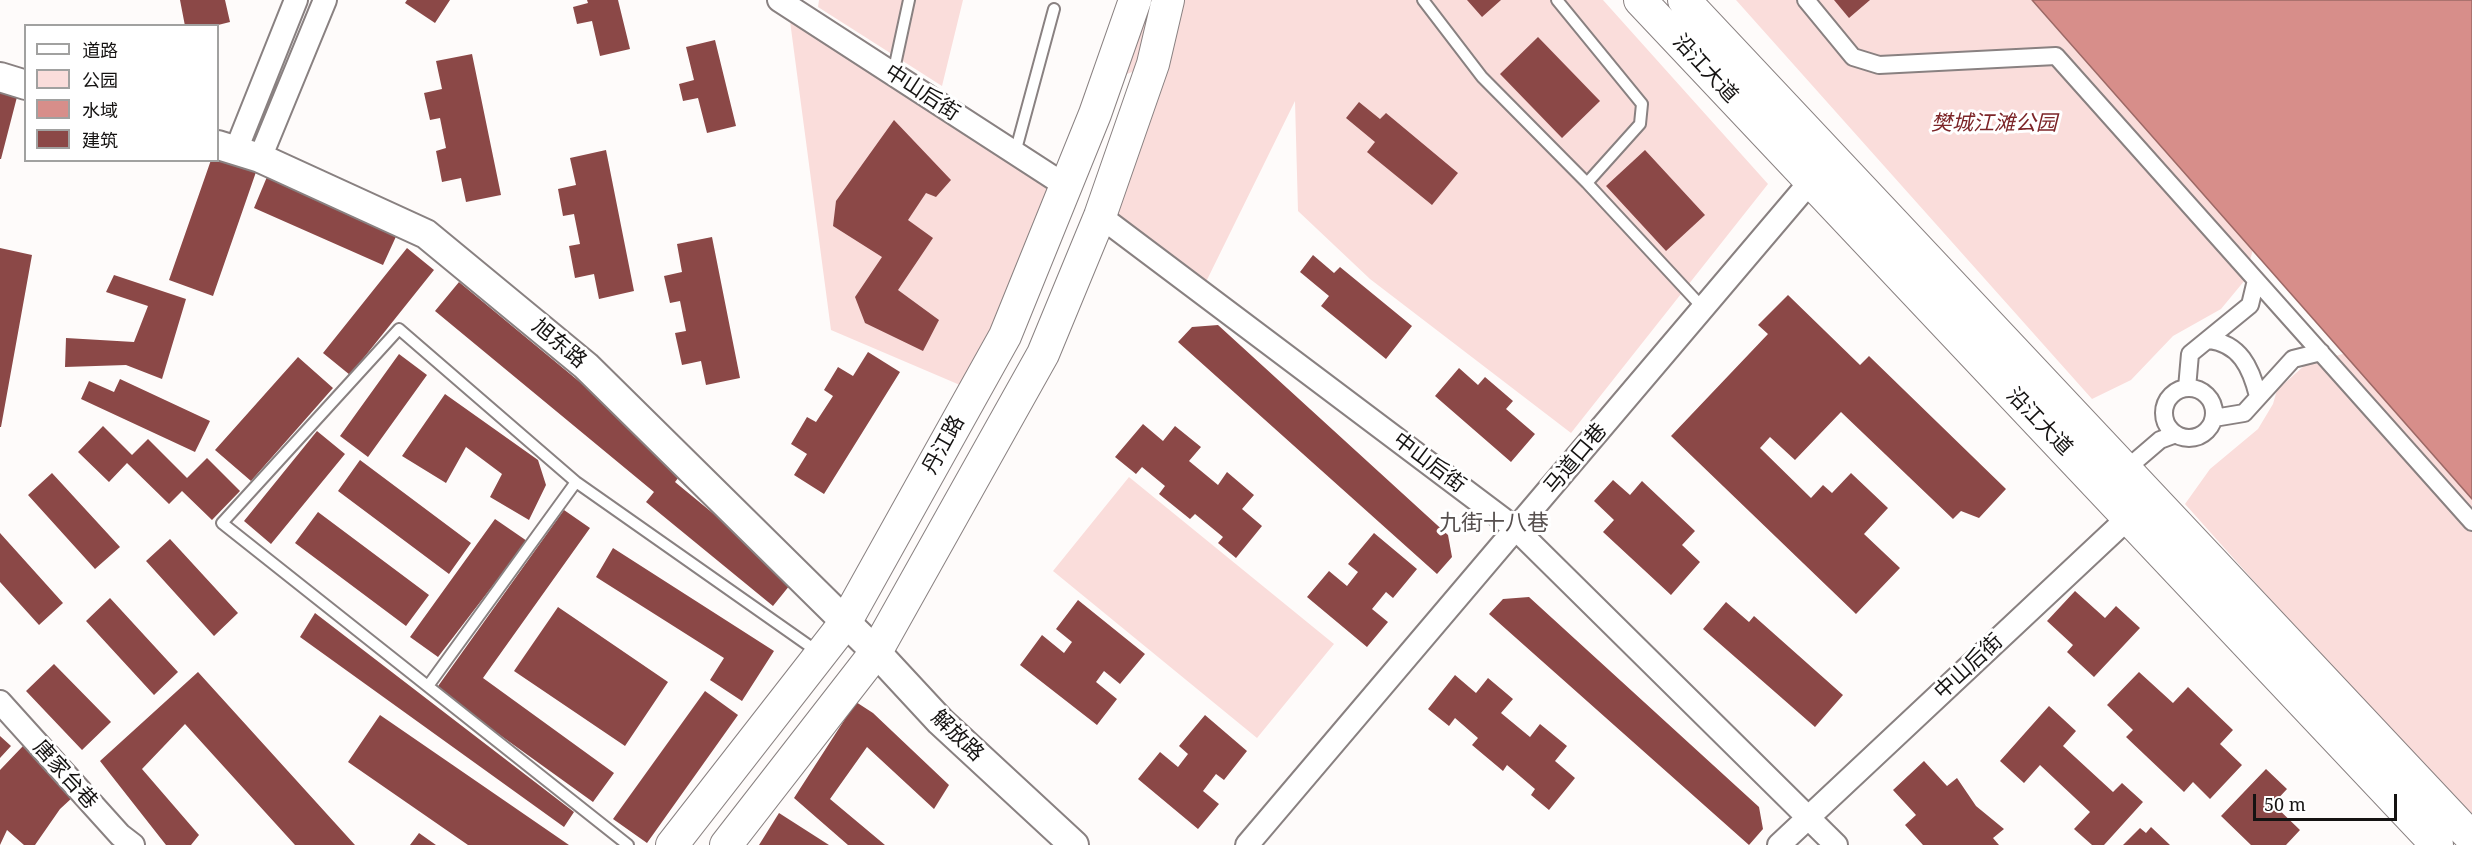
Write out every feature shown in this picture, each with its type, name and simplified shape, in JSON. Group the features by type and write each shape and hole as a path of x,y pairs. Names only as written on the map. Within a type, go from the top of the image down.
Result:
{"main road":[{"path":"1107,81 1118,0"},
{"name":"丹江路","path":"672,845 845,623 1005,336 1107,81 1136,0"},
{"name":"丹江路","path":"726,845 876,652 1043,354 1100,216 1153,64 1168,0"},
{"path":"1153,64 1187,0"},
{"name":"沿江大道","path":"1640,0 2437,845"},
{"name":"沿江大道","path":"1683,0 2472,838"}],"street":[{"path":"238,151 296,0"},
{"path":"238,151 325,0"},
{"path":"1806,0 1853,57 1879,65 2056,56 2472,522"},
{"name":"中山后街","path":"785,2 1066,186"},
{"path":"0,76 24,83"},
{"name":"旭东路","path":"238,151 426,234 586,366 845,623"},
{"name":"马道口巷","path":"1247,845 1810,182"},
{"name":"中山后街","path":"1100,216 1516,529 1836,845"},
{"path":"2187,388 2190,354 2250,305 2256,280"},
{"path":"2208,340 2222,341 2236,351 2253,376 2258,396"},
{"path":"2214,418 2244,413 2293,359 2320,352"},
{"path":"2187,388 2200,390 2207,395 2214,410 2211,425 2199,436 2183,438 2168,433 2164,412 2165,404 2176,391 2187,388"},
{"path":"2126,470 2168,433"},
{"name":"中山后街","path":"1808,816 2129,517"},
{"name":"解放路","path":"845,623 876,652 940,721 1074,845"},
{"name":"唐家台巷","path":"0,702 120,835 133,845"},
{"path":"1779,845 1808,816"}],"lane":[{"path":"893,74 909,0"},
{"path":"1424,0 1482,76 1587,183 1703,308"},
{"path":"1557,0 1642,104 1640,124 1587,183"},
{"path":"1015,153 1054,9"},
{"path":"628,845 222,523 399,328 576,482 821,654"},
{"path":"428,686 576,482"}],"green space":[{"path":"819,0 963,0 942,86 818,7"},
{"path":"1118,0 1603,0 1768,184 1571,433 1370,279 1298,211 1295,101 1201,292 1100,216 1152,65 1107,81"},
{"name":"樊城江滩公园","path":"1736,0 2031,0 2253,249 2245,280 2221,309 2173,336 2131,380 2092,399"},
{"path":"788,6 1066,186 974,391 831,330"},
{"path":"2346,353 2472,499 2472,825 2185,504 2210,469 2258,429 2273,404 2277,390 2305,365"},
{"path":"1129,477 1334,644 1257,738 1053,571"}],"water":[{"path":"2032,0 2472,0 2472,499"}],"building":[{"path":"180,0 225,0 230,22 219,25 185,24"},
{"path":"407,0 450,0 435,23 405,3"},
{"path":"587,0 618,0 630,49 600,56 592,21 577,24 573,7 588,3"},
{"path":"1467,0 1501,0 1482,17"},
{"path":"1834,0 1870,0 1849,18"},
{"path":"1538,37 1600,101 1562,138 1500,74"},
{"path":"715,40 736,126 707,133 698,98 683,101 679,84 694,80 686,47"},
{"path":"472,54 501,195 466,202 461,178 442,182 436,151 446,148 440,118 430,120 424,93 442,89 436,61"},
{"path":"0,92 17,97 1,159 0,159"},
{"path":"1359,102 1380,119 1386,113 1458,173 1432,205 1367,152 1375,142 1346,118"},
{"path":"894,120 951,180 936,197 926,193 908,220 933,238 898,290 939,320 923,351 865,323 855,297 882,257 833,226 836,201"},
{"path":"606,150 634,291 599,299 594,274 575,278 569,246 580,244 574,214 563,216 558,189 576,185 570,158"},
{"path":"1645,150 1705,215 1666,251 1606,186"},
{"path":"219,159 256,172 213,296 169,280 210,162 219,162"},
{"path":"269,172 399,230 383,265 254,208"},
{"path":"712,237 740,378 706,385 701,361 682,365 675,333 686,331 680,301 670,303 664,276 682,272 677,244"},
{"path":"0,248 32,255 1,427 0,427"},
{"path":"407,248 434,270 350,375 323,353"},
{"path":"1313,255 1334,273 1340,267 1412,326 1386,359 1321,306 1329,296 1300,272"},
{"path":"114,275 186,299 162,379 126,365 65,367 66,338 134,342 148,306 106,292"},
{"path":"459,282 685,469 675,482 794,580 773,606 646,502 654,492 435,311"},
{"path":"1788,295 1860,365 1869,356 2006,489 1979,518 1961,511 1953,519 1841,412 1795,460 1770,437 1760,448 1811,498 1823,485 1832,493 1851,473 1888,508 1864,534 1900,568 1856,614 1671,436 1768,334 1758,325"},
{"path":"1218,325 1448,535 1452,557 1437,574 1178,342 1192,327"},
{"path":"868,352 900,372 824,494 794,475 807,454 791,444 807,417 816,422 833,396 824,390 838,367 853,376"},
{"path":"399,354 427,375 368,457 340,436"},
{"path":"298,357 333,388 251,481 215,450"},
{"path":"1459,368 1478,385 1485,377 1513,401 1506,409 1535,434 1511,462 1435,396"},
{"path":"120,379 210,421 195,452 81,399 89,381 114,392"},
{"path":"445,394 538,460 546,485 529,520 490,497 502,474 466,447 446,483 402,456"},
{"path":"1143,424 1163,441 1175,426 1201,447 1189,461 1218,485 1227,472 1254,495 1242,509 1262,526 1236,558 1218,543 1223,537 1195,514 1190,519 1159,494 1165,486 1142,467 1136,474 1115,457"},
{"path":"103,426 132,455 148,439 187,478 207,458 240,491 212,520 182,491 169,504 127,463 109,482 78,452"},
{"path":"317,431 345,454 271,544 244,521"},
{"path":"360,460 471,543 449,574 338,491"},
{"path":"52,473 120,547 95,569 28,495"},
{"path":"1613,480 1630,495 1642,481 1695,531 1682,545 1700,562 1671,595 1603,532 1614,520 1594,501"},
{"path":"564,510 590,528 483,678 614,773 593,802 436,689"},
{"path":"318,512 429,595 406,626 295,543"},
{"path":"495,519 527,541 438,657 410,637"},
{"path":"0,533 63,603 39,625 0,582"},
{"path":"1374,533 1417,569 1393,598 1386,592 1372,609 1388,622 1367,647 1307,597 1329,571 1347,586 1358,572 1348,564"},
{"path":"170,539 238,613 214,636 146,561"},
{"path":"613,548 774,651 742,701 710,680 724,658 596,577"},
{"path":"2075,591 2105,618 2116,606 2140,628 2094,677 2067,652 2073,645 2047,621"},
{"path":"1529,597 1759,807 1763,829 1749,845 1489,614 1503,599"},
{"path":"110,598 178,672 154,695 86,621"},
{"path":"1078,600 1145,654 1120,684 1104,671 1096,682 1117,699 1097,725 1020,665 1042,635 1064,653 1072,642 1056,629"},
{"path":"1726,602 1749,622 1754,616 1843,695 1815,727 1703,629"},
{"path":"558,607 668,682 625,746 514,671"},
{"path":"315,613 574,812 564,827 300,637"},
{"path":"54,664 111,722 82,750 26,691"},
{"path":"198,672 355,845 295,845 185,724 142,769 199,835 191,845 166,845 100,761"},
{"path":"2139,672 2173,703 2188,687 2233,730 2220,744 2242,765 2210,799 2193,782 2184,792 2126,737 2133,730 2107,705"},
{"path":"1455,675 1476,693 1488,678 1513,699 1501,713 1530,737 1540,724 1567,746 1555,761 1575,778 1549,810 1531,795 1535,789 1507,765 1503,771 1472,745 1478,738 1455,718 1449,726 1428,709"},
{"path":"705,691 738,715 647,843 613,819"},
{"path":"856,702 873,713 949,785 934,809 867,747 830,799 885,845 848,845 794,798"},
{"path":"2049,706 2076,731 2063,746 2113,792 2122,783 2143,802 2104,845 2092,845 2074,829 2090,812 2040,765 2024,783 2000,761"},
{"path":"380,715 569,845 468,845 348,762"},
{"path":"1205,715 1247,751 1224,780 1216,774 1203,791 1219,804 1198,829 1138,779 1160,752 1178,767 1188,754 1179,746"},
{"path":"0,736 11,746 0,758"},
{"path":"23,746 73,797 60,809 35,845 24,845 7,830 0,845 0,770"},
{"path":"1924,761 1947,786 1957,778 1976,806 2004,829 1993,838 1999,845 1923,845 1905,825 1916,815 1893,790"},
{"path":"2266,769 2287,789 2273,804 2300,830 2286,845 2251,845 2221,816"},
{"path":"779,813 829,845 759,845"},
{"path":"2151,827 2170,845 2123,845 2140,828 2146,833"},
{"path":"419,833 436,845 410,845"}],"district":[{"name":"九街十八巷","path":"1494,524"}]}
